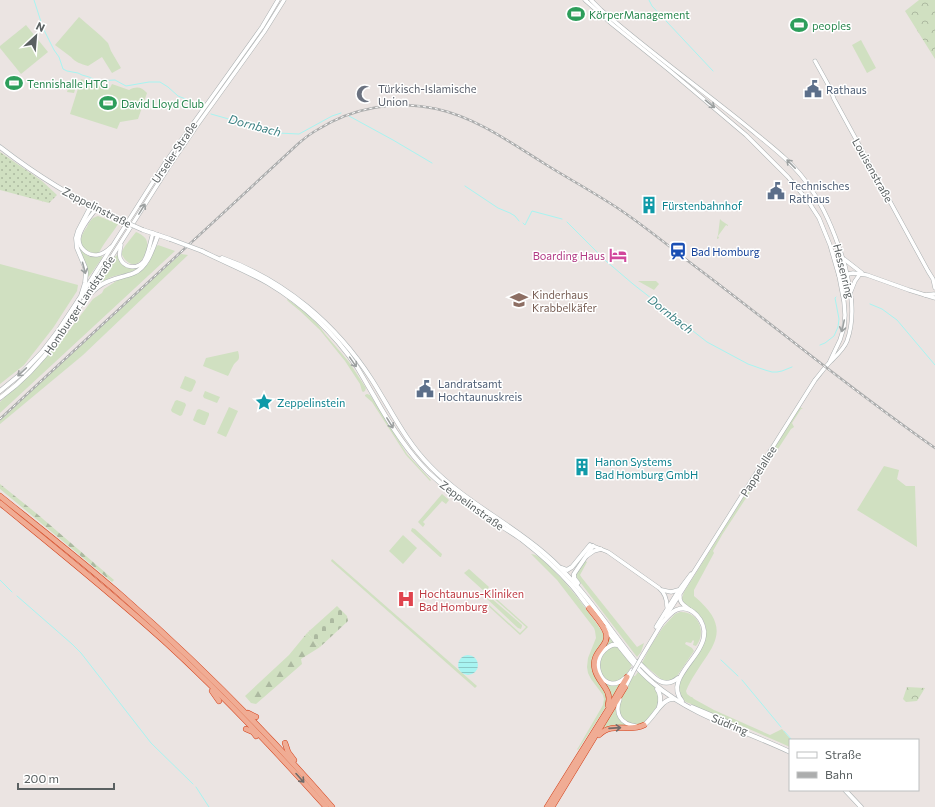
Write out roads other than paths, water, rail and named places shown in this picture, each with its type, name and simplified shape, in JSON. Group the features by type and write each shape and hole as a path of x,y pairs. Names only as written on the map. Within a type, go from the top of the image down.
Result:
{"highway":[{"path":"0,496 128,601 163,633 211,678 310,781"},
{"path":"0,503 96,581 163,640 236,710 326,807"},
{"path":"589,608 603,627 606,634 605,643 596,655 594,662 596,674 609,695 609,702 604,716"},
{"path":"195,670 200,679 214,693 219,701"},
{"path":"547,807 627,677"},
{"path":"552,807 625,687"},
{"path":"243,711 256,717"},
{"path":"591,743 604,730 618,727 633,729 644,725"},
{"path":"246,729 253,732 266,746 274,750"},
{"path":"285,744 288,752 332,807"}],"main road":[{"name":"Zeppelinstraße","path":"0,147 47,180 96,209 143,230 237,264 271,281 296,297 320,317 355,355 403,432 431,468 455,488 534,545 558,566 579,588 647,674 673,697"},
{"path":"83,298 86,273 77,248 76,238 91,206"},
{"path":"83,298 106,281 134,273 141,268 146,262 158,235"},
{"name":"Zeppelinstraße","path":"202,251 268,284 294,300 311,314 351,359 366,381 393,428 424,468 463,501 537,552 565,578 629,659 653,684 673,697"},
{"name":"Homburger Landstraße","path":"0,391 22,373 42,352 83,298"},
{"name":"Homburger Landstraße","path":"0,398 16,386 45,356 58,340 83,298"},
{"path":"558,566 569,569 592,546"},
{"path":"592,546 574,574 574,578 597,612"},
{"path":"660,625 674,611 680,609 690,610 697,615 702,623 704,638 700,647 677,683 677,691 682,701"},
{"path":"618,645 611,645 599,658 598,663 600,676 604,681 612,684 620,682 627,677"},
{"path":"633,658 656,679 663,683 673,682 680,677"},
{"path":"653,684 661,697 658,709"},
{"path":"644,725 667,700 673,697"},
{"name":"Südring","path":"673,697 709,715 789,750"},
{"name":"Südring","path":"673,697 695,712 710,719 789,750"},
{"path":"846,791 861,807"}],"street":[{"name":"Urseler Straße","path":"113,246 166,162 260,29 278,0"},
{"name":"Urseler Straße","path":"122,242 170,165 262,34 284,0"},
{"name":"Hessenring","path":"585,0 753,141 808,200 830,245 840,276 844,302 845,321 840,340 830,362"},
{"name":"Hessenring","path":"591,0 625,30 781,154 795,168 811,188 835,236 843,258 851,292 851,329 848,340 830,362"},
{"name":"Louisenstraße","path":"815,61 846,122 934,280 935,294"},
{"path":"96,209 81,232 79,239 81,247 89,254 97,255 105,252 113,246"},
{"path":"818,218 825,214"},
{"path":"122,242 120,257 122,261 126,265 132,267 136,266 144,261 148,253 153,233"},
{"name":"Homburger Landstraße","path":"83,298 122,242"},
{"name":"Homburger Landstraße","path":"83,298 113,246"},
{"path":"843,258 862,274"},
{"path":"840,276 847,274 862,274 924,295 935,294"},
{"path":"851,292 855,281 862,274"},
{"name":"Pappelallee","path":"644,725 631,725 623,721 619,716 618,705 633,671 660,625 811,388 830,362"},
{"path":"592,546 608,552 662,590 671,592 679,590"},
{"path":"586,556 594,551 602,549"},
{"name":"Pappelallee","path":"641,658 666,610 705,555"},
{"path":"659,588 666,598 666,610"},
{"path":"680,595 680,602 690,610"},
{"name":"Pappelallee","path":"627,677 633,671"}],"water":[{"path":"468,655 475,658 478,665 475,672 468,675 461,672 458,665 461,658"}],"waterway":[{"name":"Dornbach","path":"34,0 43,28 59,57 63,69 78,73 97,81 115,80 126,86 149,82 160,82 178,96 188,100 198,107"},
{"path":"649,0 652,6 713,71"},
{"name":"Dornbach","path":"211,114 278,133 299,134 332,116 341,113"},
{"name":"Dornbach","path":"349,116 432,163"},
{"name":"Dornbach","path":"465,186 498,208 515,216 519,221"},
{"name":"Dornbach","path":"523,223 525,225 532,211 562,219"},
{"name":"Dornbach","path":"567,222 606,261 707,342 748,364 765,370 777,372 792,367"},
{"name":"Dornbach","path":"820,345 834,336 838,327 839,319 836,297"},
{"name":"Dornbach","path":"870,304 882,309 897,320 935,365"},
{"path":"0,580 12,592"},
{"path":"17,596 81,653 151,743 193,784"},
{"path":"721,660 738,676"},
{"path":"742,680 781,727"},
{"path":"784,731 791,739"},
{"path":"196,787 209,807"}],"railway":[{"path":"0,419 306,137 331,122 360,111 406,105 437,109 466,118 493,132 610,203 628,215 903,426 935,448"}],"place":[{"name":"KörperManagement","path":"576,14"},
{"name":"peoples","path":"799,25"},
{"name":"Tennishalle HTG","path":"14,83"},
{"name":"Rathaus","path":"813,89"},
{"name":"Türkisch-Islamische Union","path":"365,94"},
{"name":"David Lloyd Club","path":"108,103"},
{"name":"Technisches Rathaus","path":"776,191"},
{"name":"Fürstenbahnhof","path":"649,205"},
{"name":"Bad Homburg","path":"678,251"},
{"name":"Boarding Haus","path":"618,255"},
{"name":"Kinderhaus Krabbelkäfer","path":"519,300"},
{"name":"Landratsamt Hochtaunuskreis","path":"425,389"},
{"name":"Zeppelinstein","path":"264,402"},
{"name":"Hanon Systems Bad Homburg GmbH","path":"582,467"},
{"name":"Hochtaunus-Kliniken Bad Homburg","path":"406,599"}]}
